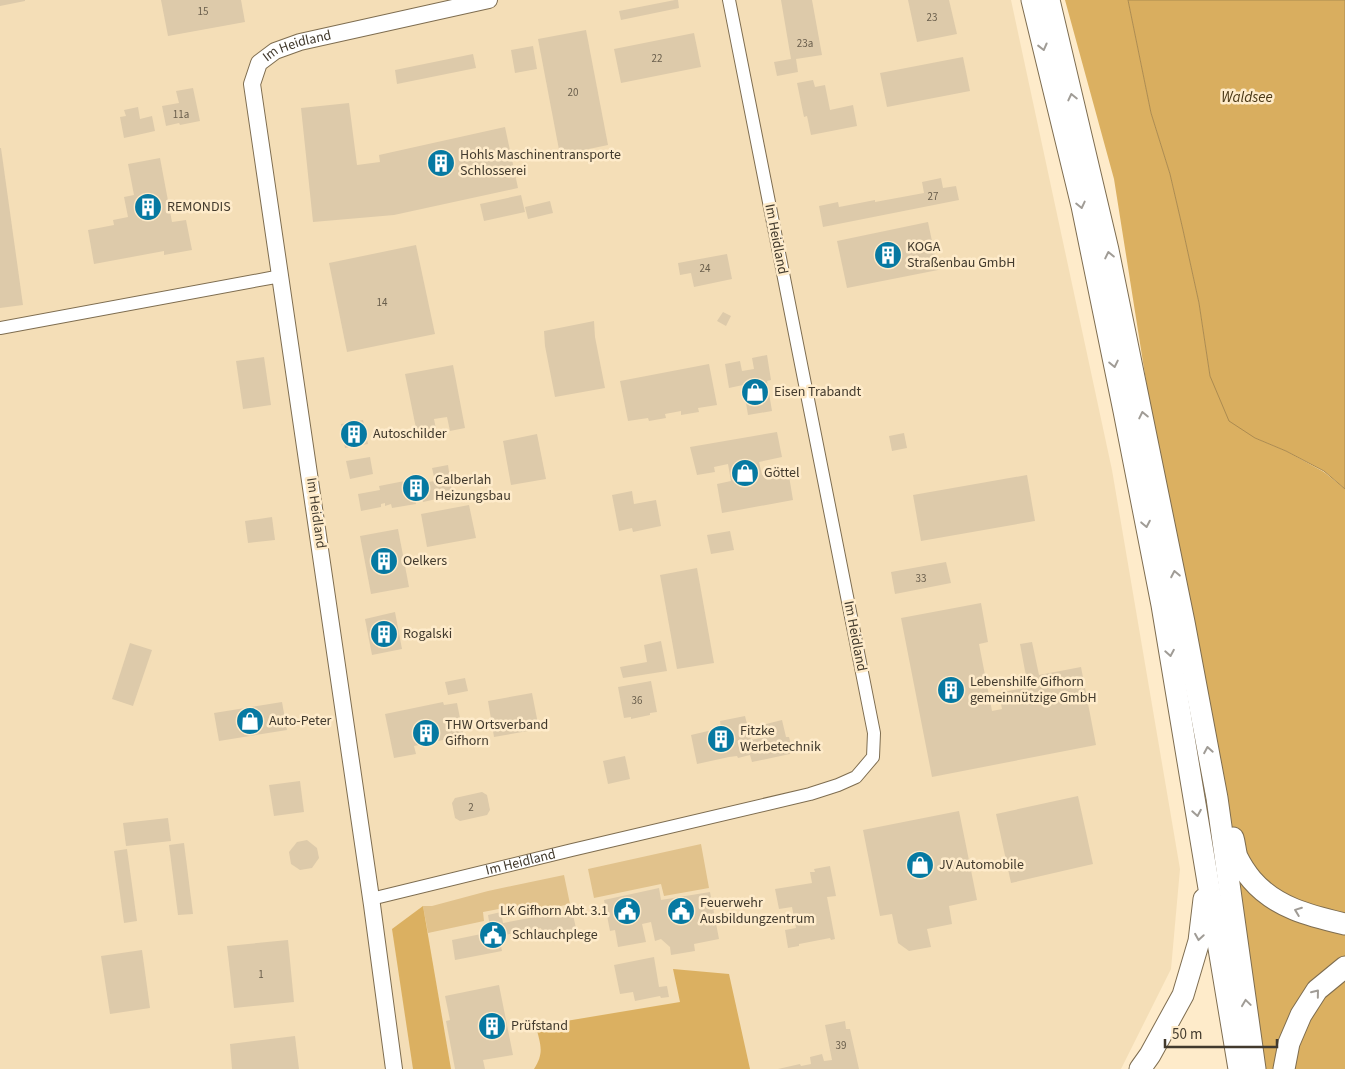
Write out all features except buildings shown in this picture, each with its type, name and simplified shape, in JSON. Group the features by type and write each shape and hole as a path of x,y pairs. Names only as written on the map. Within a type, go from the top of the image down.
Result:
{"highway":[{"path":"1032,0 1082,206 1162,604 1239,1069"},
{"path":"1050,0 1108,250 1182,612 1217,798 1255,1069"},
{"path":"1217,798 1230,823 1238,857 1245,872 1259,888 1294,911 1345,924"},
{"path":"1140,1069 1150,1055 1183,995 1199,940 1206,871"},
{"path":"1284,1069 1289,1042 1301,1015 1318,990 1345,967"}],"street":[{"name":"Im Heidland","path":"394,1069 252,84 260,63 275,51 300,42 490,0"},
{"name":"Im Heidland","path":"371,899 810,794 856,777 873,757 874,733 729,0"},
{"path":"0,328 281,276"}],"shaded area":[{"path":"0,0 1011,0 1112,470 1180,869 1171,969 1121,1069 0,1069"},
{"path":"1065,0 1128,0 1151,113 1170,174 1199,303 1210,376 1255,438 1286,451 1324,472 1345,489 1345,1069 1255,1069 1114,179"},
{"path":"701,844 709,888 664,896 661,884 594,898 588,869"},
{"path":"564,875 570,904 506,918 504,908 483,912 484,921 428,933 423,906 432,906 488,891"},
{"path":"423,906 451,1069 413,1069 392,929"},
{"path":"673,969 729,974 750,1069 534,1069 541,1053 536,1026 680,1002"}],"water":[{"name":"Waldsee","path":"1128,0 1345,0 1345,489 1324,471 1286,451 1255,438 1229,421 1210,376 1199,303 1170,174 1151,113"}],"place":[{"name":"Hohls Maschinentransporte Schlosserei","path":"441,163"},
{"name":"REMONDIS","path":"148,207"},
{"name":"KOGA Straßenbau GmbH","path":"888,255"},
{"name":"Eisen Trabandt","path":"755,392"},
{"name":"Autoschilder","path":"354,434"},
{"name":"Göttel","path":"745,473"},
{"name":"Calberlah Heizungsbau","path":"416,488"},
{"name":"Oelkers","path":"384,561"},
{"name":"Rogalski","path":"384,634"},
{"name":"Lebenshilfe Gifhorn gemeinnützige GmbH","path":"951,690"},
{"name":"Auto-Peter","path":"250,721"},
{"name":"THW Ortsverband Gifhorn","path":"426,733"},
{"name":"Fitzke Werbetechnik","path":"721,739"},
{"name":"JV Automobile","path":"920,865"},
{"name":"LK Gifhorn Abt. 3.1","path":"627,911"},
{"name":"Feuerwehr Ausbildungzentrum","path":"681,911"},
{"name":"Schlauchplege","path":"493,935"},
{"name":"Prüfstand","path":"492,1026"}]}
